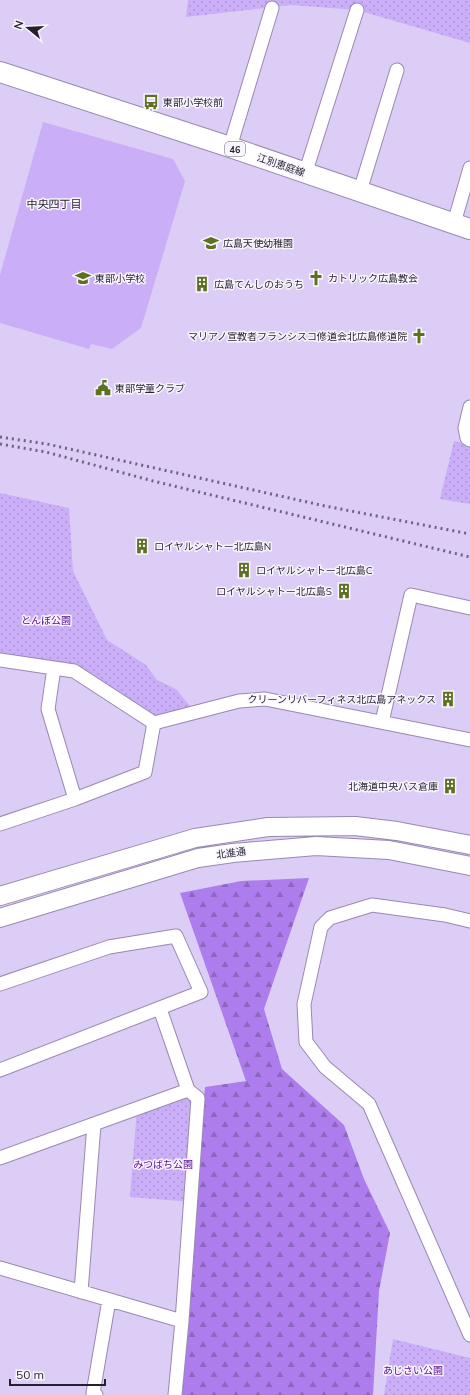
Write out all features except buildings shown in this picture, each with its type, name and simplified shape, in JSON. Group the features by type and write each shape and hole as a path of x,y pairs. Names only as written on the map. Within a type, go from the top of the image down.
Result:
{"main road":[{"name":"江別恵庭線","path":"0,72 230,147 305,174 462,226"}],"street":[{"path":"230,147 272,8"},
{"path":"305,174 357,10"},
{"path":"360,191 397,70"},
{"path":"462,226 470,168"},
{"path":"470,406 466,428 467,438 470,440"},
{"path":"382,722 411,595 470,608"},
{"path":"0,660 74,671 154,723 239,701 265,699 470,740"},
{"path":"54,668 48,709 75,799"},
{"path":"0,824 75,799 145,772 154,723"},
{"name":"北進通","path":"0,896 195,838 268,827 355,826 397,831 470,845"},
{"name":"北進通","path":"0,918 198,858 240,852 316,846 389,850 470,866"},
{"path":"470,921 445,915 372,905 330,918 321,927 304,1004 306,1042 325,1067 369,1104 470,1335"},
{"path":"0,984 109,947 176,936 201,992 0,1070"},
{"path":"160,1008 188,1090 198,1098 182,1321 175,1395"},
{"path":"0,1158 188,1090"},
{"path":"81,1292 94,1124"},
{"path":"0,1268 182,1321"},
{"path":"96,1395 93,1393 108,1300"}],"green space":[{"path":"188,0 470,0 470,43 357,10 291,5 186,17"},
{"name":"東部小学校","path":"43,122 173,159 185,181 141,328 112,349 91,344 89,349 0,323 0,275"},
{"path":"454,441 470,445 470,504 440,499"},
{"name":"とんぼ公園","path":"0,493 69,508 73,571 107,640 146,665 157,680 176,689 190,706 154,723 74,671 0,660"},
{"path":"309,878 264,1009 282,1069 344,1125 364,1179 390,1233 379,1291 373,1395 177,1395 205,1087 246,1081 180,893 241,881"},
{"name":"みつばち公園","path":"188,1090 198,1098 191,1202 130,1197 137,1108"},
{"name":"あじさい公園","path":"393,1339 470,1358 470,1395 384,1395"}],"railway":[{"path":"0,437 47,444 325,506 470,534"},
{"path":"0,444 46,452 153,481 470,557"}],"place":[{"name":"東部小学校前","path":"151,102"},
{"name":"広島天使幼稚園","path":"211,243"},
{"name":"東部小学校","path":"83,278"},
{"name":"カトリック広島教会","path":"316,278"},
{"name":"広島てんしのおうち","path":"202,284"},
{"name":"マリアノ宣教者フランシスコ修道会北広島修道院","path":"419,336"},
{"name":"東部学童クラブ","path":"103,388"},
{"name":"ロイヤルシャトー北広島N","path":"142,546"},
{"name":"ロイヤルシャトー北広島C","path":"244,570"},
{"name":"ロイヤルシャトー北広島S","path":"344,591"},
{"name":"クリーンリバーフィネス北広島アネックス","path":"448,699"},
{"name":"北海道中央バス倉庫","path":"450,786"}],"district":[{"name":"中央四丁目","path":"54,204"}]}
